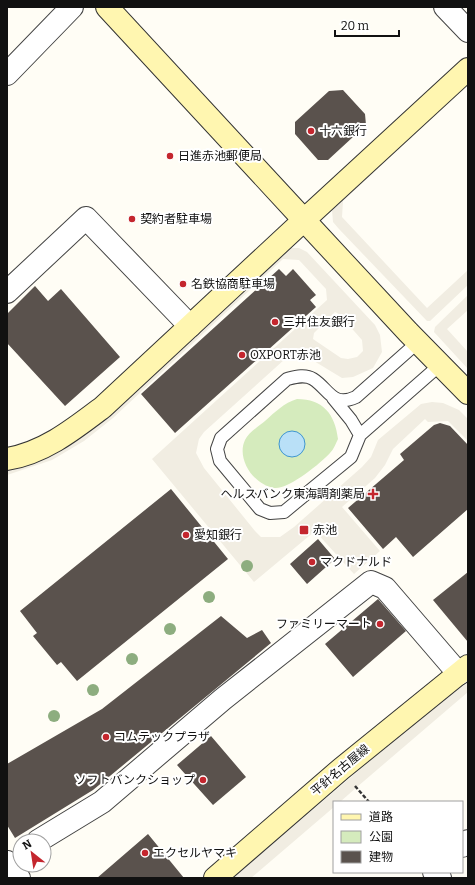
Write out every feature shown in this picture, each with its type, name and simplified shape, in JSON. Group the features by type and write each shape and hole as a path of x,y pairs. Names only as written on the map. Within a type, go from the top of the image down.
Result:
{"street":[{"path":"7,74 72,7"},
{"path":"107,7 413,337 468,393"},
{"path":"445,7 468,31"},
{"path":"7,459 42,448 74,429 103,407 468,69"},
{"path":"7,292 86,218 190,326"},
{"path":"51,833 102,802 222,699 371,582 385,588 464,670"},
{"name":"平針名古屋線","path":"215,878 341,769 464,670"},
{"path":"7,861 19,878"}],"lane":[{"path":"333,398 350,400 356,397 413,337"},
{"path":"360,435 351,420 333,398 312,378 301,376 287,379 221,438 217,449 220,460 260,509 270,513 284,512 351,458 360,435 441,364"}],"path":[{"path":"353,784 368,801"}],"green space":[{"path":"297,399 314,402 321,405 331,415 338,439 330,453 304,475 287,485 274,488 267,486 254,477 245,463 243,447 246,437 280,408"}],"shaded area":[{"path":"468,76 468,85 343,201 342,217 427,308 468,270 468,285 430,321 427,321 333,222 332,210 334,203"},
{"path":"291,248 299,248 307,252 375,325 380,335 382,352 373,368 353,377 342,378 309,358 298,355 285,359 204,432 199,439 196,453 204,468 261,537 280,537 294,527 362,467 371,457 378,440 421,404 432,402 443,403 459,410 468,419 468,441 448,421 428,422 425,419 393,449 385,465 375,478 342,507 380,551 354,574 315,531 254,582 152,459 327,300 326,289 299,260 283,259 113,418 84,441 52,460 7,475 7,468 17,465 282,252","holes":["335,312 339,314 362,340 363,351 357,357 348,359 341,358 313,339 314,333"]},
{"path":"468,295 468,310 447,329 468,352 468,369 434,332 435,327"},
{"path":"468,677 468,692 341,801 333,801 333,808 251,878 233,878"}],"water":[{"path":"292,431 301,435 305,444 301,453 292,457 283,453 279,444 283,435"}],"building":[{"path":"343,90 365,114 366,125 328,160 318,160 295,134 295,122 329,91"},
{"path":"279,269 286,276 293,269 316,295 310,300 316,307 175,433 141,394"},
{"path":"35,286 48,301 61,289 120,357 65,406 7,343 7,314"},
{"path":"440,423 450,426 468,445 468,509 413,557 396,537 383,549 348,508 404,460 400,454 434,425"},
{"path":"171,489 228,559 77,681 61,662 57,665 33,636 37,633 20,611"},
{"path":"318,539 335,559 307,584 290,564"},
{"path":"468,572 468,642 433,600"},
{"path":"378,599 406,631 353,677 325,644"},
{"name":"コムテックプラザ","path":"221,616 247,638 262,630 271,643 93,790 23,833 12,833 7,825 7,764 102,709"},
{"path":"211,736 246,777 213,805 177,765"},
{"name":"エクセルヤマキ","path":"148,834 184,878 97,878"}],"place":[{"name":"十六銀行","path":"311,131"},
{"name":"日進赤池郵便局","path":"170,156"},
{"name":"契約者駐車場","path":"132,219"},
{"name":"名鉄協商駐車場","path":"183,284"},
{"name":"三井住友銀行","path":"275,322"},
{"name":"OXPORT赤池","path":"242,355"},
{"name":"ヘルスバンク東海調剤薬局","path":"373,494"},
{"name":"赤池","path":"304,530"},
{"name":"愛知銀行","path":"186,535"},
{"name":"マクドナルド","path":"312,562"},
{"name":"ファミリーマート","path":"380,624"},
{"name":"コムテックプラザ","path":"106,737"},
{"name":"ソフトバンクショップ","path":"203,780"},
{"name":"エクセルヤマキ","path":"145,853"}]}
